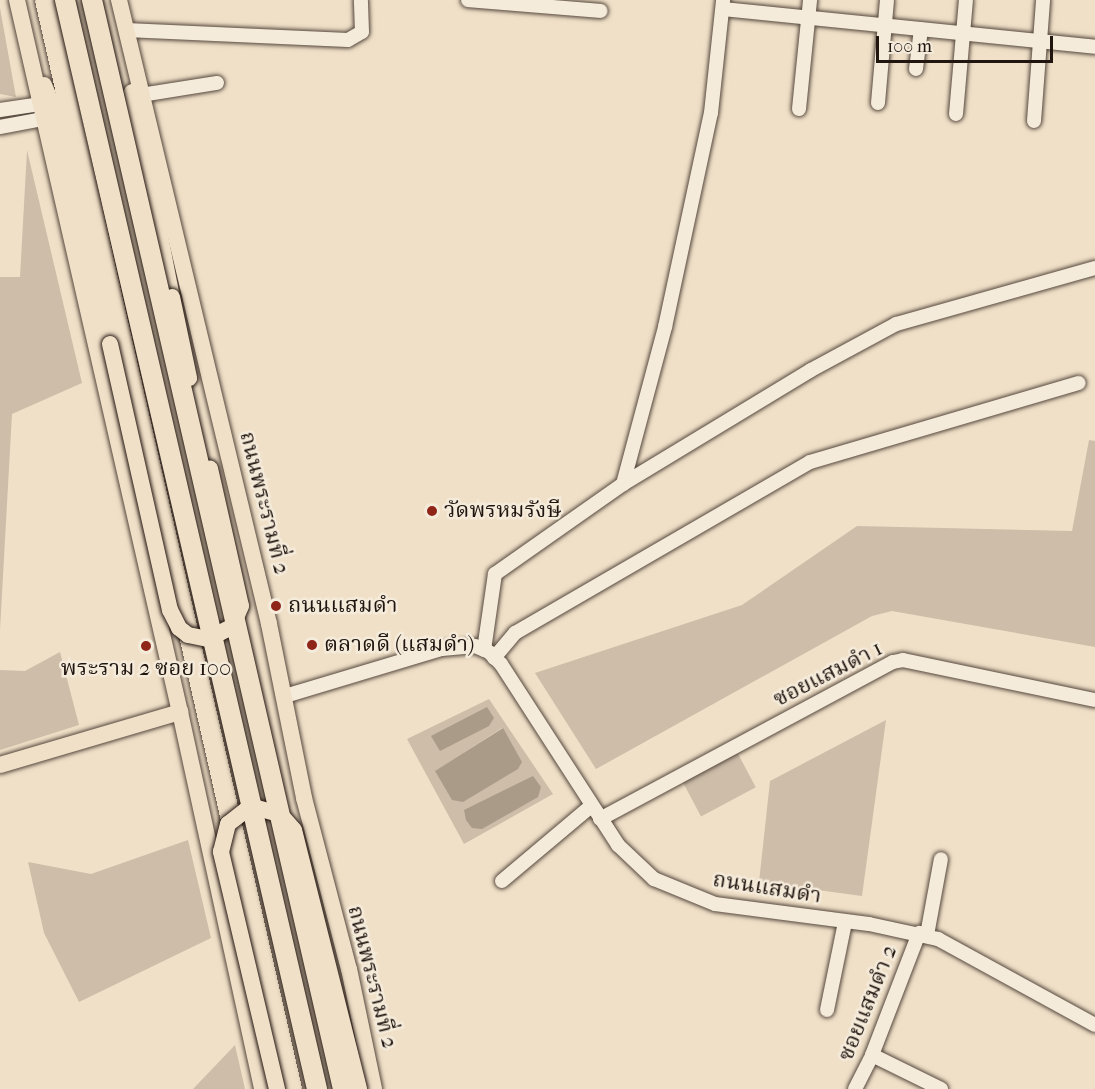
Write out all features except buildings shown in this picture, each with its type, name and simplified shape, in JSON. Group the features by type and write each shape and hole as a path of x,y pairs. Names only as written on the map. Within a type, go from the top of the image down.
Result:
{"highway":[{"path":"45,0 292,1089"},
{"path":"65,0 317,1089"},
{"path":"87,0 338,1089"},
{"path":"92,0 343,1089"}],"main road":[{"path":"17,0 180,712 262,1089"},
{"name":"ถนนพระรามที่ 2","path":"119,0 285,696 304,798 374,1089"},
{"path":"28,48 61,126 173,619 188,635 216,637 232,627 240,597 172,297 135,119 126,32"},
{"path":"0,765 180,712"},
{"path":"277,1089 221,852 228,824 246,810 257,808 280,814 294,830 359,1089"}],"street":[{"path":"126,32 348,40 362,32 361,0"},
{"path":"468,0 601,11"},
{"path":"799,109 810,0"},
{"path":"878,103 887,0"},
{"path":"956,114 966,0"},
{"path":"1034,121 1043,0"},
{"path":"623,484 666,327 711,113 723,4 885,25 1095,47"},
{"path":"916,69 921,29"},
{"path":"141,94 217,83"},
{"path":"0,110 41,112"},
{"path":"0,126 41,112"},
{"path":"489,654 495,574 623,484 811,370 896,324 1095,268"},
{"path":"489,654 514,633 810,462 1079,383"},
{"path":"285,696 459,645 489,654"},
{"name":"ถนนแสมดำ","path":"489,654 518,687 591,806 630,860 673,889 715,904 923,934 1095,1025"},
{"name":"ซอยแสมดำ 1","path":"600,819 893,662 903,660 1095,700"},
{"path":"502,881 591,806"},
{"name":"ซอยแสมดำ 2","path":"855,1089 872,1055 923,934 940,859"},
{"path":"827,1010 845,922"},
{"path":"872,1055 941,1089"}],"shaded area":[{"path":"0,8 16,97 0,94"},
{"path":"27,150 82,383 12,414 0,630 0,277 20,277"},
{"path":"1089,440 1095,441 1095,647 892,611 872,616 596,769 535,673 742,605 857,526 1072,531"},
{"path":"60,652 79,725 0,750 0,670 25,671"},
{"path":"489,699 553,794 464,844 407,739","holes":["502,728 511,745 435,772"]},
{"path":"487,707 494,718 489,726 440,751 431,736"},
{"path":"886,720 862,896 759,882 770,781"},
{"path":"503,728 522,762 518,769 463,802 452,800 435,771"},
{"path":"737,752 756,787 701,816 682,781"},
{"path":"533,776 541,787 538,797 482,829 472,828 466,820 464,810"},
{"path":"188,840 211,938 79,1002 44,933 28,862 91,874"},
{"path":"235,1045 245,1089 193,1089"}],"place":[{"name":"วัดพรหมรังษี","path":"432,511"},
{"name":"ถนนแสมดำ","path":"276,606"},
{"name":"ตลาดดี (แสมดำ)","path":"312,645"},
{"name":"พระราม 2 ซอย 100","path":"146,646"}]}
